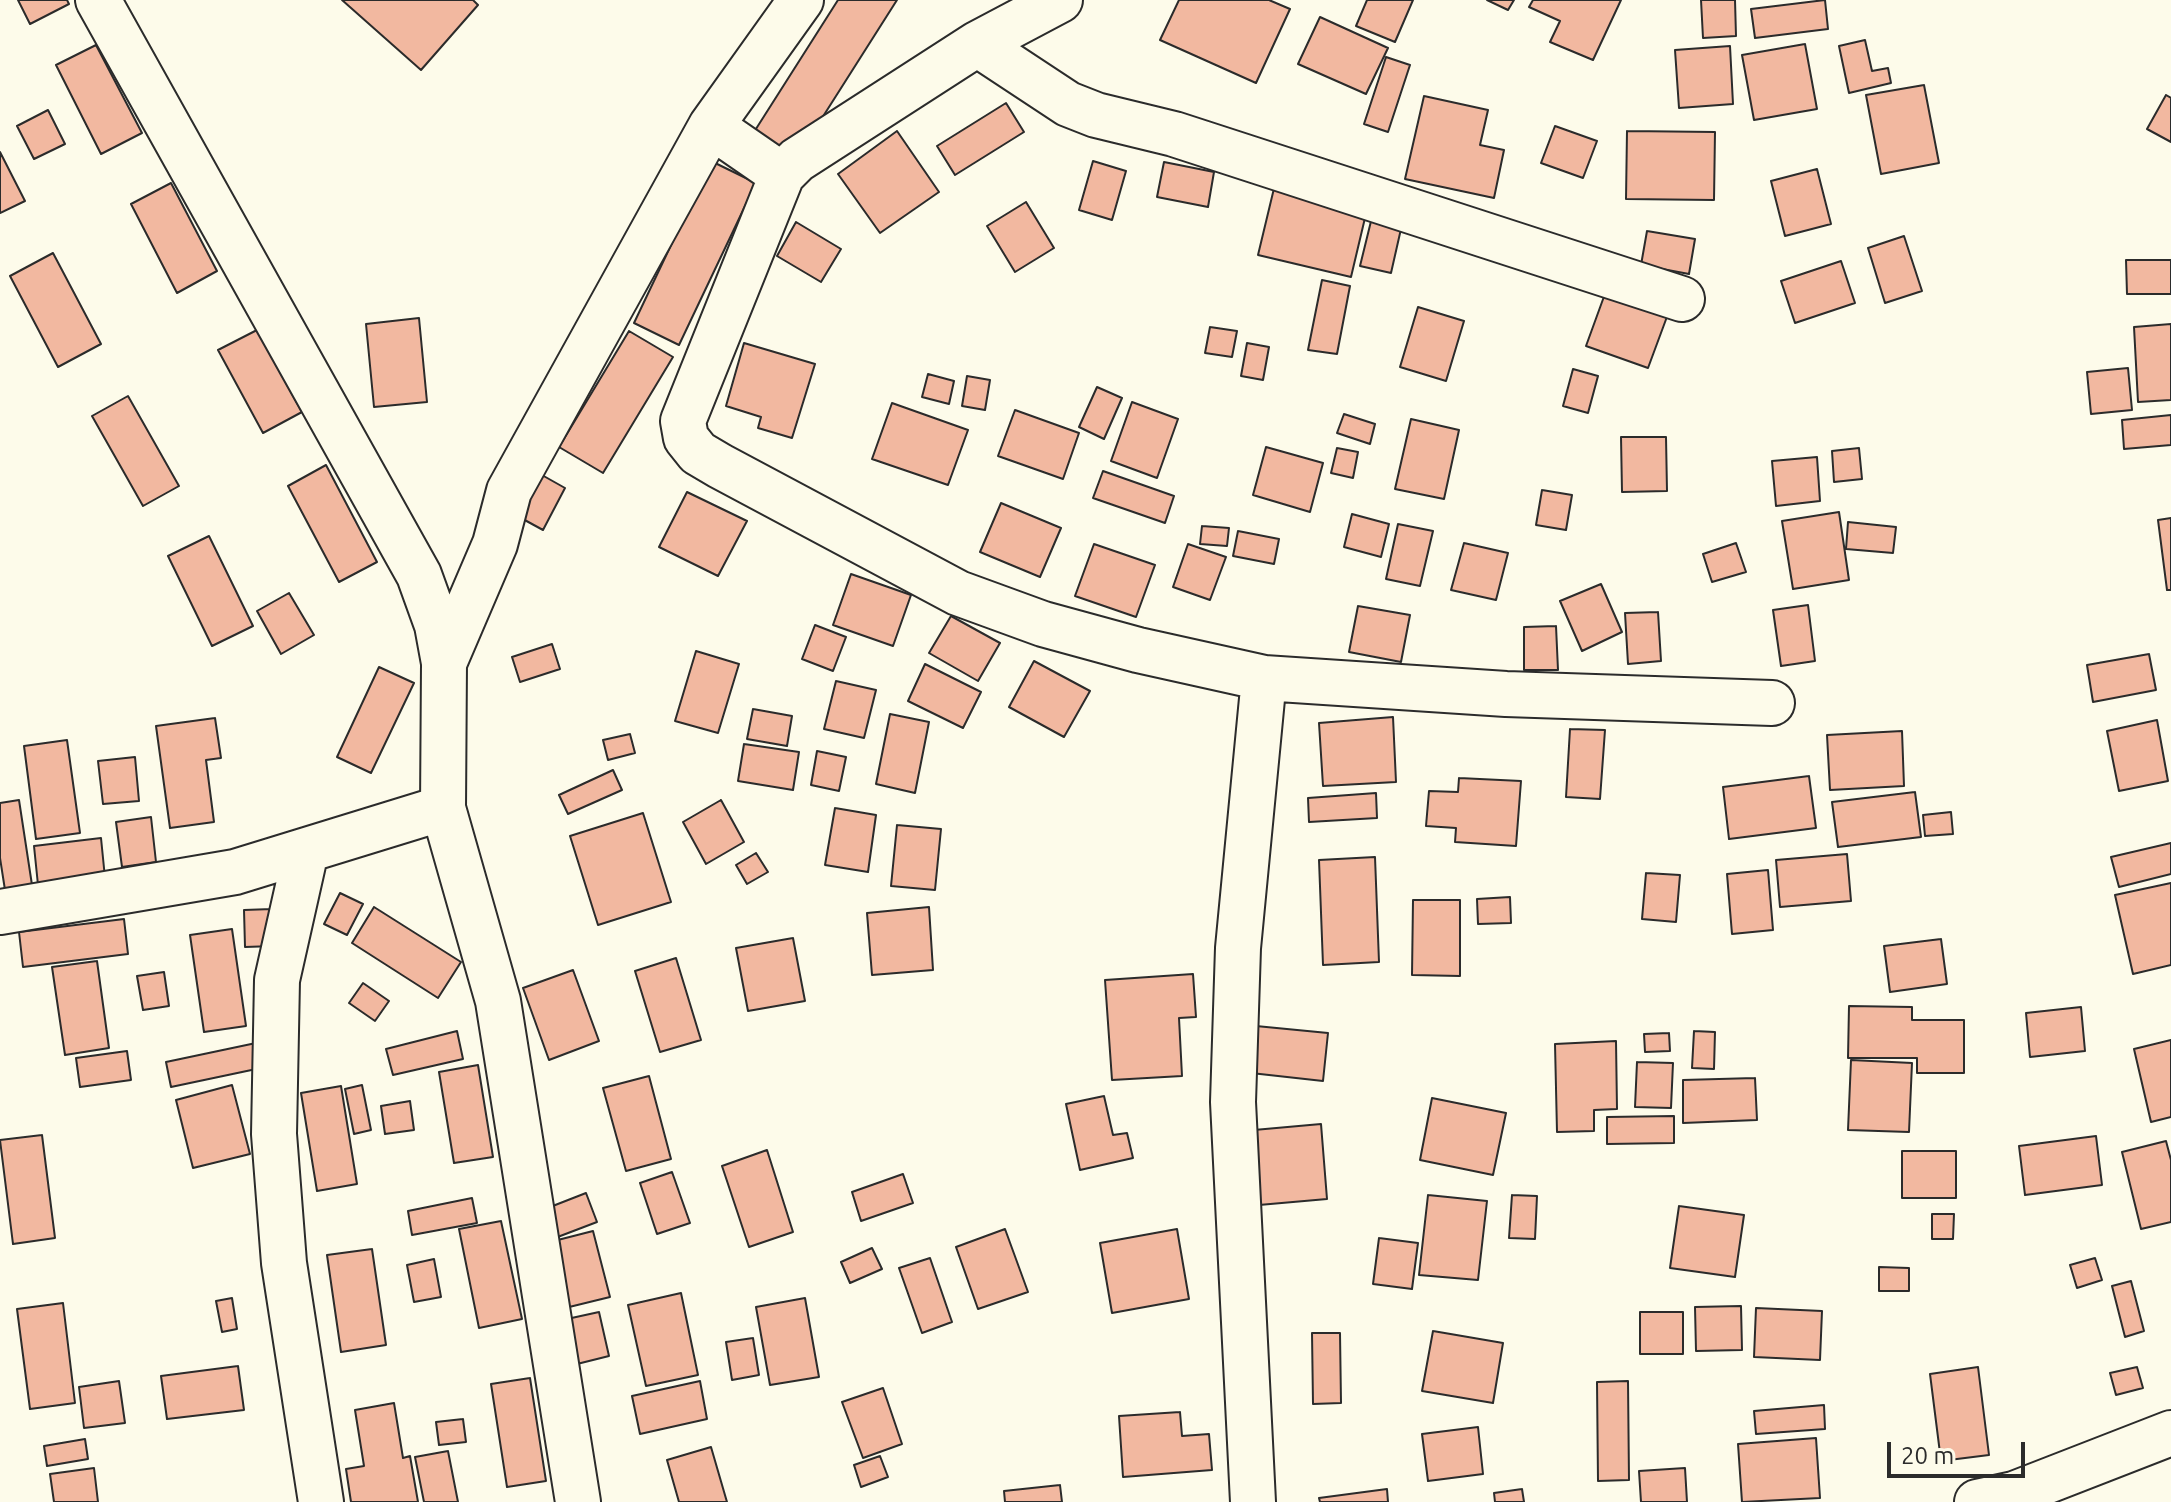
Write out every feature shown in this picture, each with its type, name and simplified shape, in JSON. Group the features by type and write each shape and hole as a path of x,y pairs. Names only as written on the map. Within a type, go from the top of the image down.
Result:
{"street":[{"path":"98,0 419,575 437,625 444,663 443,808 498,1001 578,1502"},
{"path":"444,663 495,544 509,491 711,126 801,0"},
{"path":"1060,0 977,44 797,160 782,175 683,421 686,438 698,453 958,593 1043,624 1124,647 1264,678 1506,694 1772,703"},
{"path":"977,44 1068,104 1096,115 1174,134 1682,299"},
{"path":"711,126 782,175"},
{"path":"1253,1502 1233,1102 1238,948 1264,678"},
{"path":"0,912 235,872 443,808"},
{"path":"306,851 277,980 274,1134 284,1263 321,1502"},
{"path":"1977,1502 2014,1494 2171,1433"}],"building":[{"path":"18,0 67,0 69,4 30,24"},
{"path":"342,0 473,0 478,5 421,70"},
{"path":"838,0 897,0 796,159 754,132"},
{"path":"1179,0 1269,0 1290,9 1256,83 1160,40"},
{"path":"1367,0 1413,0 1395,42 1356,26"},
{"path":"1487,0 1514,0 1508,10"},
{"path":"1533,0 1621,0 1593,60 1550,42 1560,21 1529,7"},
{"path":"1701,0 1735,0 1736,36 1703,38"},
{"path":"1825,0 1828,29 1755,38 1751,9"},
{"path":"1320,17 1388,48 1366,94 1298,64"},
{"path":"1865,40 1872,71 1888,68 1891,83 1849,93 1839,46"},
{"path":"1805,44 1817,109 1754,120 1742,55"},
{"path":"96,45 142,133 101,154 56,65"},
{"path":"1730,46 1733,104 1679,108 1675,50"},
{"path":"1386,57 1410,65 1388,132 1364,124"},
{"path":"1924,85 1939,163 1881,174 1866,95"},
{"path":"2166,95 2171,98 2171,142 2147,129"},
{"path":"1424,96 1488,110 1480,145 1504,150 1494,198 1405,179"},
{"path":"1006,103 1024,132 955,175 937,146"},
{"path":"48,110 65,144 34,159 17,126"},
{"path":"1555,126 1597,141 1583,178 1541,163"},
{"path":"897,131 939,192 880,233 838,174"},
{"path":"1627,131 1715,132 1714,200 1626,199"},
{"path":"0,152 25,201 0,213"},
{"path":"711,161 756,183 679,345 634,323"},
{"path":"1093,161 1126,171 1112,220 1079,210"},
{"path":"1164,162 1214,172 1208,207 1157,197"},
{"path":"1817,169 1831,224 1785,236 1771,181"},
{"path":"1276,180 1369,201 1351,277 1258,255"},
{"path":"171,183 217,271 177,293 131,204"},
{"path":"1026,202 1054,248 1015,272 987,226"},
{"path":"1373,213 1403,220 1391,273 1360,266"},
{"path":"796,222 841,249 821,282 777,256"},
{"path":"1647,231 1695,239 1689,274 1641,265"},
{"path":"1904,236 1922,291 1885,303 1868,248"},
{"path":"53,253 101,344 58,367 10,276"},
{"path":"2126,260 2171,260 2171,294 2127,294"},
{"path":"1841,261 1855,303 1795,323 1781,281"},
{"path":"1322,280 1350,286 1337,354 1308,350"},
{"path":"1606,291 1668,314 1648,368 1586,346"},
{"path":"1418,307 1464,321 1446,381 1400,367"},
{"path":"419,318 427,402 374,407 366,324"},
{"path":"2171,324 2171,400 2138,402 2134,327"},
{"path":"1210,327 1237,331 1232,357 1205,353"},
{"path":"257,330 302,412 263,433 218,350"},
{"path":"629,331 673,357 603,473 559,447"},
{"path":"744,343 815,364 792,438 758,428 761,417 726,406"},
{"path":"1247,343 1269,347 1263,380 1241,376"},
{"path":"2128,368 2132,410 2091,414 2087,372"},
{"path":"1573,369 1598,376 1588,413 1563,406"},
{"path":"928,374 954,381 949,404 922,397"},
{"path":"967,376 990,380 985,410 962,406"},
{"path":"1097,387 1122,398 1104,439 1079,427"},
{"path":"128,396 179,486 143,506 92,416"},
{"path":"1132,402 1178,419 1157,478 1111,461"},
{"path":"892,403 968,430 948,485 872,459"},
{"path":"1015,410 1079,433 1063,479 998,456"},
{"path":"1344,414 1375,424 1370,444 1337,433"},
{"path":"2171,415 2171,445 2124,449 2122,420"},
{"path":"1411,419 1459,430 1444,499 1395,489"},
{"path":"1621,437 1666,437 1667,491 1622,492"},
{"path":"1266,447 1323,463 1310,512 1253,495"},
{"path":"1337,448 1358,452 1353,478 1331,473"},
{"path":"1859,448 1862,479 1834,482 1832,451"},
{"path":"1817,457 1820,501 1776,506 1772,461"},
{"path":"326,465 377,562 339,582 288,486"},
{"path":"533,470 565,488 543,530 510,512"},
{"path":"1103,471 1174,496 1165,523 1093,498"},
{"path":"1542,490 1572,495 1566,530 1536,525"},
{"path":"687,492 747,521 718,576 659,547"},
{"path":"1001,503 1061,528 1040,577 980,552"},
{"path":"1839,512 1849,580 1793,589 1782,521"},
{"path":"1352,514 1389,524 1381,557 1344,547"},
{"path":"2171,518 2171,590 2167,590 2158,520"},
{"path":"1848,522 1896,527 1893,553 1846,549"},
{"path":"1398,524 1433,531 1420,586 1386,579"},
{"path":"1202,526 1229,528 1227,546 1200,544"},
{"path":"1238,531 1279,539 1274,564 1233,556"},
{"path":"209,536 253,626 212,646 168,556"},
{"path":"1464,543 1508,553 1496,600 1451,590"},
{"path":"1736,543 1746,572 1712,582 1703,554"},
{"path":"1094,544 1155,565 1136,617 1075,596"},
{"path":"1188,544 1226,557 1210,600 1173,587"},
{"path":"851,574 911,595 893,646 833,625"},
{"path":"1601,584 1622,632 1582,651 1560,601"},
{"path":"289,593 314,635 281,654 257,611"},
{"path":"1808,605 1815,661 1781,666 1773,610"},
{"path":"1358,606 1410,615 1401,662 1349,652"},
{"path":"1658,612 1661,661 1628,664 1625,613"},
{"path":"951,616 1000,643 978,681 929,653"},
{"path":"815,625 846,637 833,671 802,659"},
{"path":"1556,626 1558,670 1524,670 1524,627"},
{"path":"552,644 560,669 520,682 512,657"},
{"path":"696,651 739,664 718,733 675,721"},
{"path":"2149,654 2156,690 2093,702 2087,665"},
{"path":"1034,661 1090,691 1064,737 1009,707"},
{"path":"925,664 981,692 963,728 908,701"},
{"path":"379,667 414,683 371,773 337,757"},
{"path":"836,681 876,690 864,738 824,729"},
{"path":"753,709 792,716 787,746 747,739"},
{"path":"890,714 929,722 915,793 876,784"},
{"path":"1393,717 1396,782 1323,786 1319,723"},
{"path":"215,718 221,758 206,760 214,822 170,828 156,726"},
{"path":"2157,720 2168,781 2119,791 2107,731"},
{"path":"1570,729 1605,730 1600,799 1566,797"},
{"path":"1902,731 1904,786 1830,790 1827,735"},
{"path":"630,734 635,753 608,760 603,740"},
{"path":"67,740 80,833 36,839 24,746"},
{"path":"744,744 799,752 793,790 738,781"},
{"path":"817,751 846,757 839,791 811,785"},
{"path":"135,757 139,801 103,804 98,761"},
{"path":"613,770 622,790 568,814 559,795"},
{"path":"1809,776 1816,828 1729,839 1723,787"},
{"path":"1459,778 1521,781 1516,846 1455,842 1456,828 1426,826 1429,791 1458,792"},
{"path":"1915,792 1921,837 1838,847 1832,802"},
{"path":"1376,793 1377,818 1309,822 1308,798"},
{"path":"19,800 32,885 5,890 0,858 0,803"},
{"path":"721,800 744,842 706,864 683,822"},
{"path":"835,808 876,815 868,872 825,865"},
{"path":"1951,812 1953,834 1925,836 1923,815"},
{"path":"643,813 671,902 598,925 570,836"},
{"path":"151,817 156,862 122,867 116,822"},
{"path":"897,825 941,829 935,890 891,886"},
{"path":"101,838 105,878 38,885 34,846"},
{"path":"2171,843 2171,874 2119,887 2111,857"},
{"path":"756,853 768,872 747,884 736,865"},
{"path":"1847,854 1851,901 1780,907 1776,860"},
{"path":"1375,857 1379,962 1323,965 1319,860"},
{"path":"1768,870 1773,930 1732,934 1727,874"},
{"path":"1646,873 1680,875 1676,922 1642,919"},
{"path":"2171,883 2171,965 2133,974 2115,895"},
{"path":"340,893 363,904 347,935 324,924"},
{"path":"1510,897 1511,923 1478,924 1477,899"},
{"path":"1413,900 1460,900 1460,976 1412,975"},
{"path":"374,907 461,962 438,998 352,943"},
{"path":"929,907 933,970 872,975 867,913"},
{"path":"272,909 274,946 245,947 244,910"},
{"path":"124,919 128,954 23,967 19,932"},
{"path":"232,929 246,1026 204,1032 190,935"},
{"path":"793,938 805,1001 748,1011 736,948"},
{"path":"1941,939 1947,984 1890,992 1884,946"},
{"path":"676,958 701,1040 660,1052 635,971"},
{"path":"97,961 109,1048 65,1055 52,967"},
{"path":"573,970 599,1041 549,1060 523,988"},
{"path":"164,972 169,1006 143,1010 137,976"},
{"path":"1193,974 1196,1017 1179,1018 1182,1076 1112,1080 1105,980"},
{"path":"363,983 389,1001 375,1021 349,1003"},
{"path":"1849,1006 1912,1007 1912,1020 1964,1020 1964,1073 1917,1073 1917,1058 1848,1058"},
{"path":"2081,1007 2085,1051 2030,1057 2026,1013"},
{"path":"1256,1026 1328,1033 1323,1081 1251,1073"},
{"path":"457,1031 463,1059 393,1075 386,1049"},
{"path":"1694,1031 1715,1032 1714,1069 1692,1068"},
{"path":"1669,1033 1670,1051 1645,1052 1644,1034"},
{"path":"2171,1040 2171,1117 2151,1122 2134,1049"},
{"path":"1616,1041 1617,1109 1594,1110 1594,1131 1557,1132 1555,1044"},
{"path":"256,1043 261,1068 171,1087 166,1062"},
{"path":"127,1051 131,1080 80,1087 76,1058"},
{"path":"1851,1060 1912,1063 1909,1132 1848,1130"},
{"path":"1637,1062 1673,1063 1671,1108 1635,1107"},
{"path":"478,1065 493,1157 454,1163 439,1072"},
{"path":"649,1076 671,1159 626,1171 603,1088"},
{"path":"1755,1078 1757,1120 1683,1123 1683,1080"},
{"path":"232,1085 250,1154 193,1168 176,1100"},
{"path":"362,1085 371,1130 354,1134 345,1089"},
{"path":"341,1086 357,1184 317,1191 301,1093"},
{"path":"1104,1096 1113,1135 1127,1133 1133,1158 1080,1170 1066,1104"},
{"path":"1432,1098 1506,1113 1493,1175 1420,1160"},
{"path":"410,1101 414,1130 385,1134 381,1106"},
{"path":"1674,1116 1674,1143 1607,1144 1607,1117"},
{"path":"1321,1124 1327,1199 1259,1205 1254,1130"},
{"path":"42,1135 55,1238 13,1244 0,1140"},
{"path":"2096,1136 2102,1185 2025,1195 2019,1146"},
{"path":"2166,1141 2171,1160 2171,1222 2141,1229 2122,1152"},
{"path":"767,1150 793,1232 749,1247 722,1166"},
{"path":"1902,1151 1956,1151 1956,1198 1902,1198"},
{"path":"672,1172 690,1223 657,1234 640,1183"},
{"path":"903,1174 913,1203 861,1221 852,1192"},
{"path":"586,1193 597,1222 555,1238 545,1209"},
{"path":"1428,1195 1487,1201 1478,1280 1419,1275"},
{"path":"1512,1195 1537,1196 1535,1239 1509,1238"},
{"path":"472,1198 477,1223 412,1235 408,1211"},
{"path":"1679,1206 1744,1215 1735,1277 1670,1268"},
{"path":"1932,1214 1954,1214 1953,1239 1932,1239"},
{"path":"501,1221 522,1319 479,1328 459,1229"},
{"path":"1005,1229 1028,1292 978,1309 956,1247"},
{"path":"1177,1229 1189,1299 1112,1313 1100,1243"},
{"path":"593,1231 610,1297 561,1309 546,1243"},
{"path":"1379,1238 1418,1243 1412,1289 1373,1284"},
{"path":"872,1248 882,1269 850,1283 841,1262"},
{"path":"372,1249 386,1345 341,1352 327,1255"},
{"path":"930,1258 952,1322 922,1333 899,1268"},
{"path":"2095,1258 2102,1280 2077,1288 2070,1265"},
{"path":"434,1259 441,1297 414,1302 407,1265"},
{"path":"1879,1267 1909,1268 1909,1291 1879,1291"},
{"path":"2131,1281 2144,1331 2125,1337 2112,1286"},
{"path":"681,1293 698,1375 646,1386 628,1305"},
{"path":"232,1298 237,1329 222,1332 216,1301"},
{"path":"805,1298 819,1377 770,1385 756,1307"},
{"path":"63,1303 75,1403 30,1409 17,1309"},
{"path":"1741,1306 1742,1350 1696,1351 1695,1307"},
{"path":"1756,1308 1822,1311 1820,1360 1754,1357"},
{"path":"599,1312 609,1356 577,1364 567,1319"},
{"path":"1640,1312 1683,1312 1683,1354 1640,1354"},
{"path":"1433,1331 1503,1343 1493,1403 1422,1391"},
{"path":"1312,1333 1340,1333 1341,1403 1313,1404"},
{"path":"753,1338 759,1375 732,1380 726,1342"},
{"path":"238,1366 244,1410 167,1419 161,1376"},
{"path":"1978,1367 1989,1455 1941,1461 1930,1374"},
{"path":"2137,1367 2143,1388 2116,1395 2110,1373"},
{"path":"530,1378 546,1481 507,1487 491,1384"},
{"path":"119,1381 125,1423 84,1428 79,1387"},
{"path":"700,1381 707,1419 640,1434 632,1396"},
{"path":"1628,1381 1629,1480 1598,1481 1597,1382"},
{"path":"883,1388 902,1444 863,1458 842,1402"},
{"path":"394,1403 403,1458 410,1456 418,1502 351,1502 346,1469 364,1466 355,1410"},
{"path":"1824,1405 1825,1429 1756,1434 1754,1411"},
{"path":"1180,1412 1182,1436 1209,1434 1212,1470 1123,1477 1119,1416"},
{"path":"463,1419 466,1442 439,1445 436,1422"},
{"path":"1478,1427 1483,1474 1428,1481 1422,1434"},
{"path":"1816,1438 1820,1498 1742,1502 1738,1444"},
{"path":"85,1439 88,1459 47,1466 44,1446"},
{"path":"711,1447 727,1502 679,1502 667,1460"},
{"path":"448,1451 458,1502 424,1502 415,1457"},
{"path":"880,1456 888,1477 861,1487 854,1465"},
{"path":"94,1468 98,1502 54,1502 50,1474"},
{"path":"1685,1468 1687,1502 1641,1502 1639,1471"},
{"path":"1060,1485 1062,1502 1005,1502 1004,1491"},
{"path":"1387,1489 1388,1502 1320,1502 1319,1498"},
{"path":"1522,1489 1524,1502 1495,1502 1494,1493"}]}
